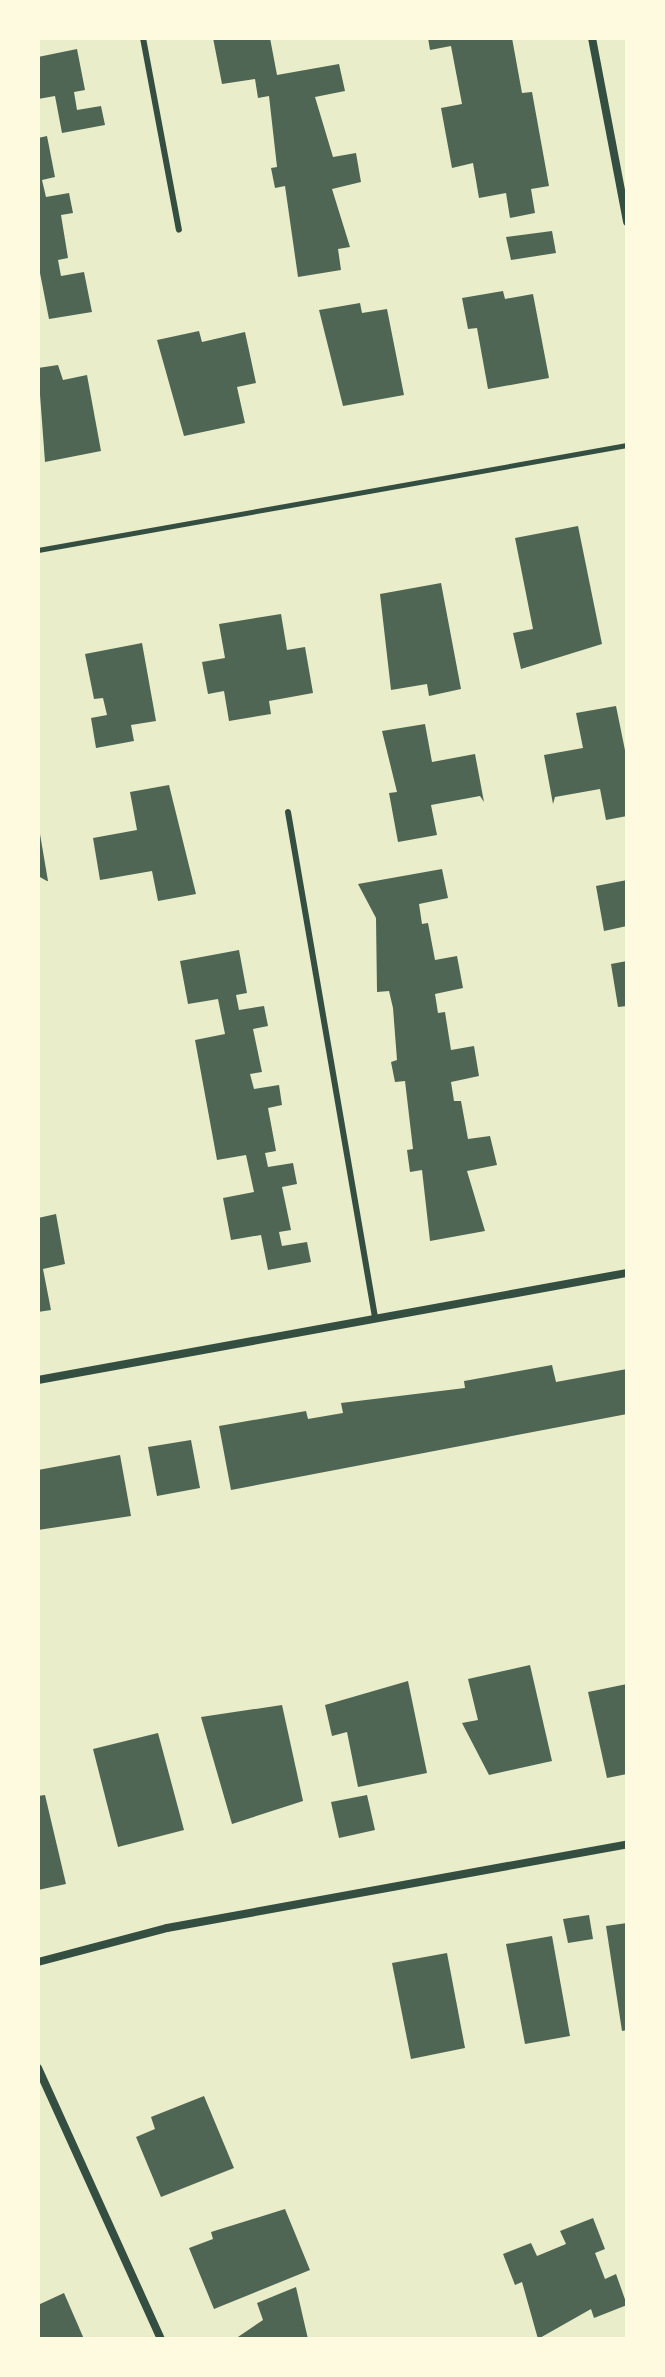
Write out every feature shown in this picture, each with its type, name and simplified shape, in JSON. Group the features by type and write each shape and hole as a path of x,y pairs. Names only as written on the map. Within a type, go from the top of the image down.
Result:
{"street":[{"path":"592,38 627,222"},
{"path":"38,1380 627,1273"},
{"path":"38,1962 167,1928 627,1844"},
{"path":"38,2068 161,2339"}],"lane":[{"path":"143,38 179,230"},
{"path":"288,812 375,1317"}],"path":[{"path":"38,550 627,445"}],"building":[{"path":"213,38 270,38 277,75 339,64 345,91 315,97 333,157 356,153 361,182 332,189 350,247 338,249 341,270 298,277 285,186 275,188 271,168 277,167 269,96 258,98 255,79 222,84"},
{"path":"428,38 512,38 522,93 532,92 549,186 531,189 535,213 510,218 506,193 479,198 473,163 452,168 441,108 462,104 451,46 430,50"},
{"path":"77,49 85,90 74,92 77,110 101,106 105,125 62,133 55,96 38,99 38,57"},
{"path":"47,136 55,177 42,180 46,197 69,193 73,213 61,215 68,258 58,260 61,276 84,272 92,312 49,319 38,263 38,138"},
{"path":"552,231 556,253 511,260 506,237"},
{"path":"503,291 505,299 533,294 549,378 488,389 477,328 468,329 462,298"},
{"path":"360,303 362,313 387,309 404,395 343,406 319,310"},
{"path":"199,331 202,342 245,332 256,383 237,387 245,423 184,436 157,340"},
{"path":"58,365 63,380 87,375 101,451 45,462 38,368"},
{"path":"578,526 602,644 521,669 513,633 533,629 515,538"},
{"path":"441,583 461,689 429,696 427,684 391,690 380,594"},
{"path":"281,614 287,650 305,647 313,693 269,701 271,714 229,721 224,691 208,694 202,662 225,658 219,624"},
{"path":"142,643 156,721 131,725 134,741 96,748 91,718 107,715 103,698 94,699 85,654"},
{"path":"616,706 627,760 627,816 606,820 600,789 555,797 553,804 544,755 583,748 576,713"},
{"path":"425,724 432,762 475,754 484,802 480,796 431,805 437,835 398,842 389,793 397,792 382,731"},
{"path":"169,785 196,894 158,901 152,871 100,880 93,838 137,830 130,792"},
{"path":"40,834 48,881 38,876"},
{"path":"442,869 448,898 419,904 422,924 428,923 435,960 457,956 463,988 435,994 438,1013 445,1012 451,1050 474,1046 479,1076 451,1082 454,1101 461,1101 468,1139 490,1136 497,1165 467,1171 485,1231 430,1241 422,1170 410,1172 407,1150 413,1149 405,1081 395,1082 391,1062 397,1060 393,1008 389,991 377,992 376,918 358,884"},
{"path":"627,880 627,926 604,931 596,886"},
{"path":"239,950 247,993 236,995 239,1010 264,1006 268,1026 253,1029 262,1072 250,1074 254,1089 279,1085 282,1105 268,1108 276,1151 265,1153 268,1167 293,1163 297,1184 282,1187 291,1230 279,1232 282,1246 307,1242 311,1262 268,1270 261,1235 231,1240 223,1198 254,1192 246,1155 217,1160 195,1040 225,1034 218,999 188,1004 180,961"},
{"path":"627,961 627,1006 618,1007 611,964"},
{"path":"56,1214 65,1264 43,1269 51,1310 38,1312 38,1218"},
{"path":"552,1365 556,1382 627,1369 627,1414 231,1490 219,1426 306,1411 308,1419 343,1413 341,1403 465,1388 464,1381"},
{"path":"191,1440 200,1488 157,1496 148,1447"},
{"path":"120,1455 131,1516 38,1530 38,1470"},
{"path":"530,1665 552,1761 489,1775 462,1723 478,1720 468,1679"},
{"path":"408,1681 427,1773 358,1787 347,1732 332,1736 325,1705"},
{"path":"627,1684 627,1774 607,1778 588,1692"},
{"path":"282,1705 303,1801 232,1824 201,1717"},
{"path":"158,1733 184,1830 118,1847 93,1749"},
{"path":"45,1795 66,1884 38,1890 38,1796"},
{"path":"367,1795 375,1830 339,1838 331,1802"},
{"path":"589,1915 593,1939 568,1943 563,1919"},
{"path":"627,1923 627,2030 622,2031 606,1926"},
{"path":"552,1936 570,2036 525,2044 506,1944"},
{"path":"447,1953 465,2048 411,2059 392,1963"},
{"path":"204,2096 234,2168 161,2197 136,2137 155,2129 151,2117"},
{"path":"285,2209 310,2270 214,2309 189,2248 213,2239 211,2232"},
{"path":"593,2218 605,2249 595,2253 605,2279 616,2274 627,2305 594,2318 591,2309 538,2339 522,2282 515,2285 503,2254 531,2243 537,2256 566,2244 560,2231"},
{"path":"296,2287 308,2339 235,2339 263,2320 257,2303"},
{"path":"64,2293 84,2339 38,2339 38,2305"}]}
